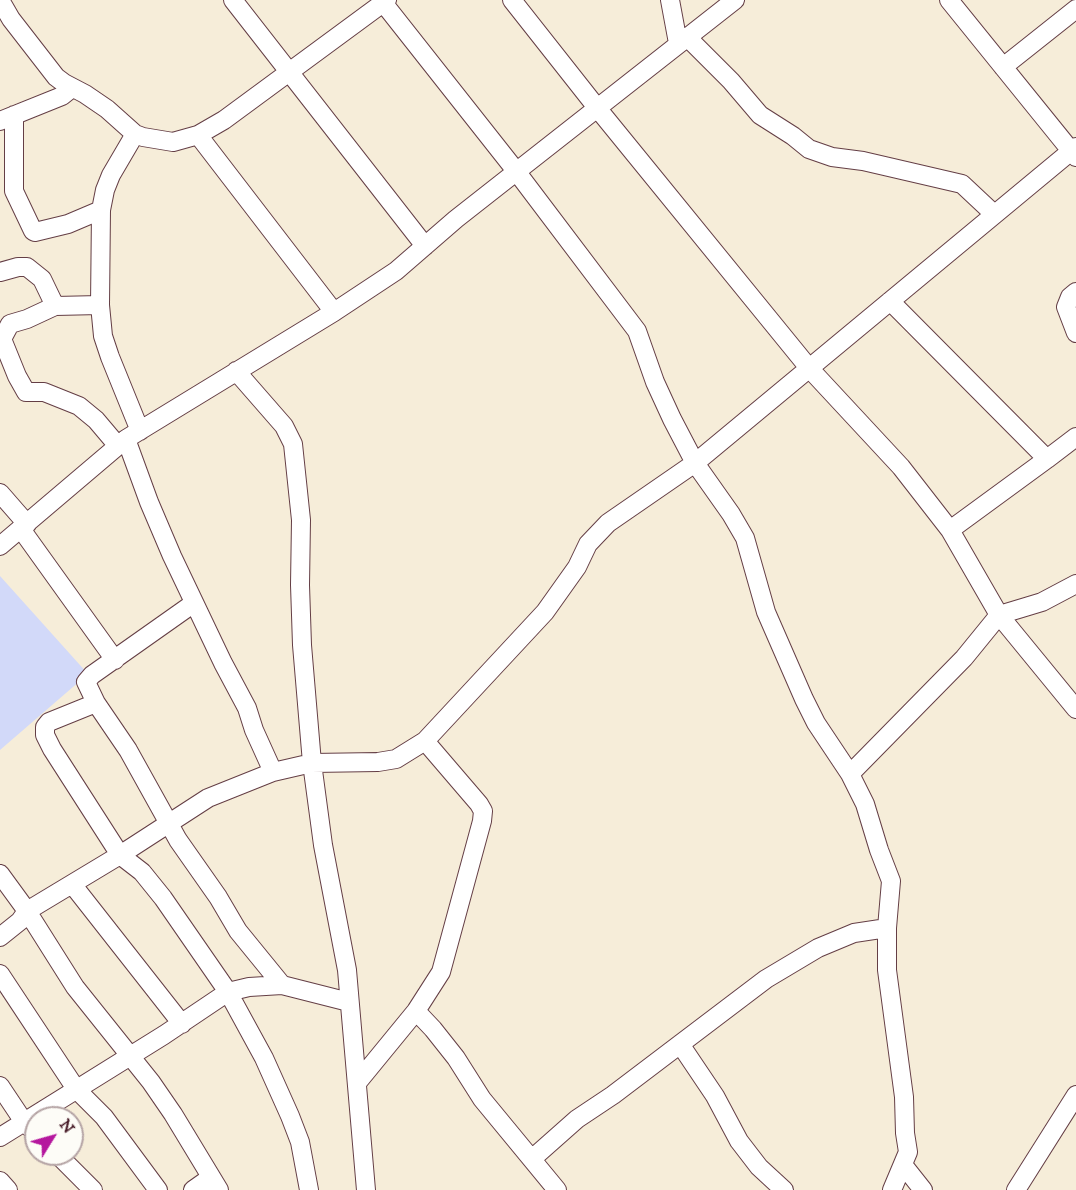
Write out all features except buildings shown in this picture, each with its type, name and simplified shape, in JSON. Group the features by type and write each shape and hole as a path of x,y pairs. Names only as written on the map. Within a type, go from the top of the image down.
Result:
{"street":[{"path":"0,0 11,18 56,76 107,109 135,134 173,142 198,135 224,120 384,1 637,331 655,382 672,419 695,463 745,538 766,612 816,723 850,774 865,804 891,881 887,928 887,970 904,1098 908,1152 892,1190"},
{"path":"233,0 425,246"},
{"path":"513,0 598,109 809,368 901,467 950,530 999,615 1076,709"},
{"path":"670,0 683,40 731,81 760,115 809,149 832,157 863,161 962,184 994,214"},
{"path":"0,546 128,439 334,312 396,271 516,171 735,0"},
{"path":"0,937 20,921 27,911 208,798 273,772 312,763 378,762 396,759 424,741 545,612 577,567 588,544 608,523 695,463 994,214 1074,152 949,0"},
{"path":"1003,67 1076,9"},
{"path":"72,88 62,96 7,118 7,193 35,232 68,224 101,210"},
{"path":"135,134 111,175 101,210 100,305 103,336 110,357 128,439 149,502 194,603 247,708 273,772"},
{"path":"198,135 334,312"},
{"path":"0,272 27,267 42,279 55,306"},
{"path":"1076,292 1070,297 1066,307 1076,333"},
{"path":"890,301 1047,459"},
{"path":"100,305 55,306 10,324 1,339 17,376 27,392 44,392 79,406 96,420 128,439"},
{"path":"236,371 284,426 293,444 301,520 302,645 312,763 323,845 347,970 366,1190"},
{"path":"950,530 1076,437"},
{"path":"0,493 114,660"},
{"path":"850,774 964,658 999,615 1042,602 1076,584"},
{"path":"194,603 92,675 86,682 96,703 128,750 168,822 238,931 282,985"},
{"path":"96,703 49,722 45,727 45,735 120,855 142,872 163,898 228,992 290,1116 300,1142 309,1190"},
{"path":"357,1083 416,1011 441,972 482,821 483,811 479,804 424,741"},
{"path":"0,874 27,911 75,987 131,1055 173,1114 214,1184 193,1190"},
{"path":"72,884 182,1023"},
{"path":"533,1158 577,1119 613,1095 766,979 818,948 854,933 887,928"},
{"path":"0,974 76,1089 104,1117 158,1190"},
{"path":"55,1106 76,1089 228,992 249,987 282,985 349,1002"},
{"path":"416,1011 456,1058 482,1099 533,1158 557,1190"},
{"path":"680,1044 715,1096 739,1141 759,1167 784,1190"},
{"path":"0,1086 24,1119"},
{"path":"1016,1190 1076,1095"},
{"path":"0,1137 24,1129"},
{"path":"69,1166 93,1190"},
{"path":"904,1166 923,1190"},
{"path":"0,1181 8,1190"}],"shaded area":[{"path":"0,576 88,674 0,750"}]}
